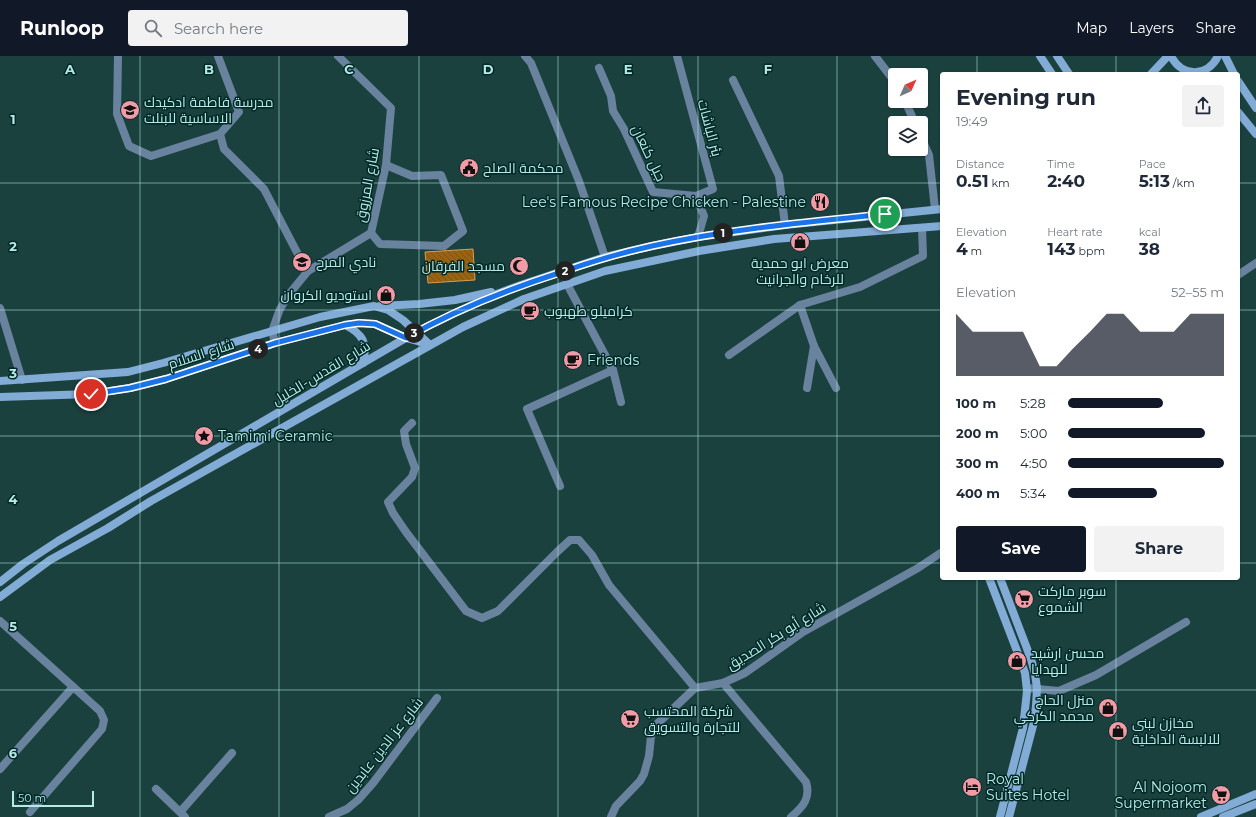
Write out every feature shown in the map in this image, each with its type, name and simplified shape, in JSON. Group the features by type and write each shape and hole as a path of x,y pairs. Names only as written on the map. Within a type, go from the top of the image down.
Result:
{"main road":[{"path":"1040,56 1051,72"},
{"path":"1057,56 1068,72"},
{"path":"1153,72 1170,56 1177,65 1179,71 1195,72"},
{"path":"1203,72 1215,62 1218,56"},
{"path":"1225,56 1233,72"},
{"path":"1240,84 1256,108"},
{"path":"1240,114 1256,134"},
{"name":"شارع القدس-الخليل","path":"0,582 23,564 58,541 416,332 486,298 605,257 652,246 698,237 786,224 939,209"},
{"name":"شارع القدس-الخليل","path":"0,597 26,576 59,554 430,345 463,327 524,299 605,270 699,251 774,239 940,226"},
{"name":"شارع السلام","path":"0,381 128,372 320,317 374,306 418,304 455,300 522,285"},
{"path":"374,306 388,310 403,320 430,345"},
{"name":"شارع السلام","path":"0,397 91,394 130,388 166,379 275,343 345,325 359,323 375,324 406,338 430,345"},
{"path":"345,325 356,330 362,338 365,347 363,363"},
{"path":"990,580 1025,673 1027,688 1023,728 1000,817"},
{"path":"1001,580 1031,660 1037,688 1034,722 1009,817"},
{"path":"1201,817 1256,794"},
{"path":"1223,817 1256,804"}],"street":[{"path":"118,56 117,114 129,146 151,156 220,134 239,112 218,56"},
{"name":"شارع المرزوق","path":"272,331 280,309 290,293 308,271 371,233 386,165 391,108 338,56"},
{"path":"525,56 531,64 579,181 605,257"},
{"name":"بئر الباشات","path":"677,56 713,189 696,196"},
{"path":"875,56 888,73"},
{"name":"جبل كنعان","path":"599,68 611,96 614,111 624,129 653,192 696,196"},
{"path":"733,80 779,176 786,224"},
{"path":"220,134 224,149 264,189 308,271"},
{"path":"928,153 939,209"},
{"path":"371,233 380,244 444,246 463,231 441,175 412,176 386,165"},
{"path":"696,196 704,216 698,237"},
{"path":"729,355 800,305 860,287 923,256 922,228"},
{"path":"1240,274 1256,263"},
{"path":"567,284 613,370 621,402"},
{"path":"800,305 814,346 836,388"},
{"path":"0,308 22,380"},
{"path":"272,331 275,343"},
{"path":"807,388 814,346"},
{"path":"560,486 527,409 613,370"},
{"path":"412,422 404,431 406,444 415,468 412,477 388,502 393,513 406,532 466,611 482,618 498,611 570,540 579,540 592,555 609,585 695,688 657,724 651,736 649,756 644,774 640,781 616,806 611,817"},
{"name":"شارع أبو بكر الصديق","path":"695,688 723,683 745,673 803,632 918,568 940,553"},
{"path":"0,621 102,713 104,720 104,725 101,730 30,812"},
{"path":"1027,688 1059,691 1096,675 1186,622"},
{"path":"723,683 806,782 808,790 806,802 801,809 791,817"},
{"path":"0,769 73,687"},
{"name":"شارع عز الدين عابدين","path":"329,817 347,809 358,800 373,783 437,698"},
{"path":"156,790 183,814 232,753"}],"building":[{"path":"473,249 475,280 428,283 425,252"}],"place":[{"name":"مدرسة فاطمة ادكيدك الاساسية للبنلت","path":"130,110"},
{"name":"محكمة الصلح","path":"469,168"},
{"name":"Lee's Famous Recipe Chicken - Palestine","path":"820,202"},
{"name":"معرض ابو حمدية للرخام والجرانيت","path":"800,242"},
{"name":"نادي المرح","path":"302,262"},
{"name":"مسجد الفرقان","path":"519,266"},
{"name":"استوديو الكروان","path":"386,295"},
{"name":"كراميلو طهبوب","path":"530,311"},
{"name":"Friends","path":"573,360"},
{"name":"Tamimi Ceramic","path":"204,436"},
{"name":"سوبر ماركت الشموع","path":"1024,599"},
{"name":"محسن ارشيد للهدايا","path":"1017,661"},
{"name":"منزل الحاج محمد الكركي","path":"1108,708"},
{"name":"شركة المحتسب للتجارة والتسويق","path":"630,719"},
{"name":"مخازن لبنى للالبسة الداخلية","path":"1118,731"},
{"name":"Royal Suites Hotel","path":"972,787"},
{"name":"Al Nojoom Supermarket","path":"1221,795"}],"route":[{"path":"91,394 130,388 166,379 275,343 345,325 359,323 375,324 406,338 451,314 486,298 605,257 652,246 698,237 786,224 885,214"}]}
